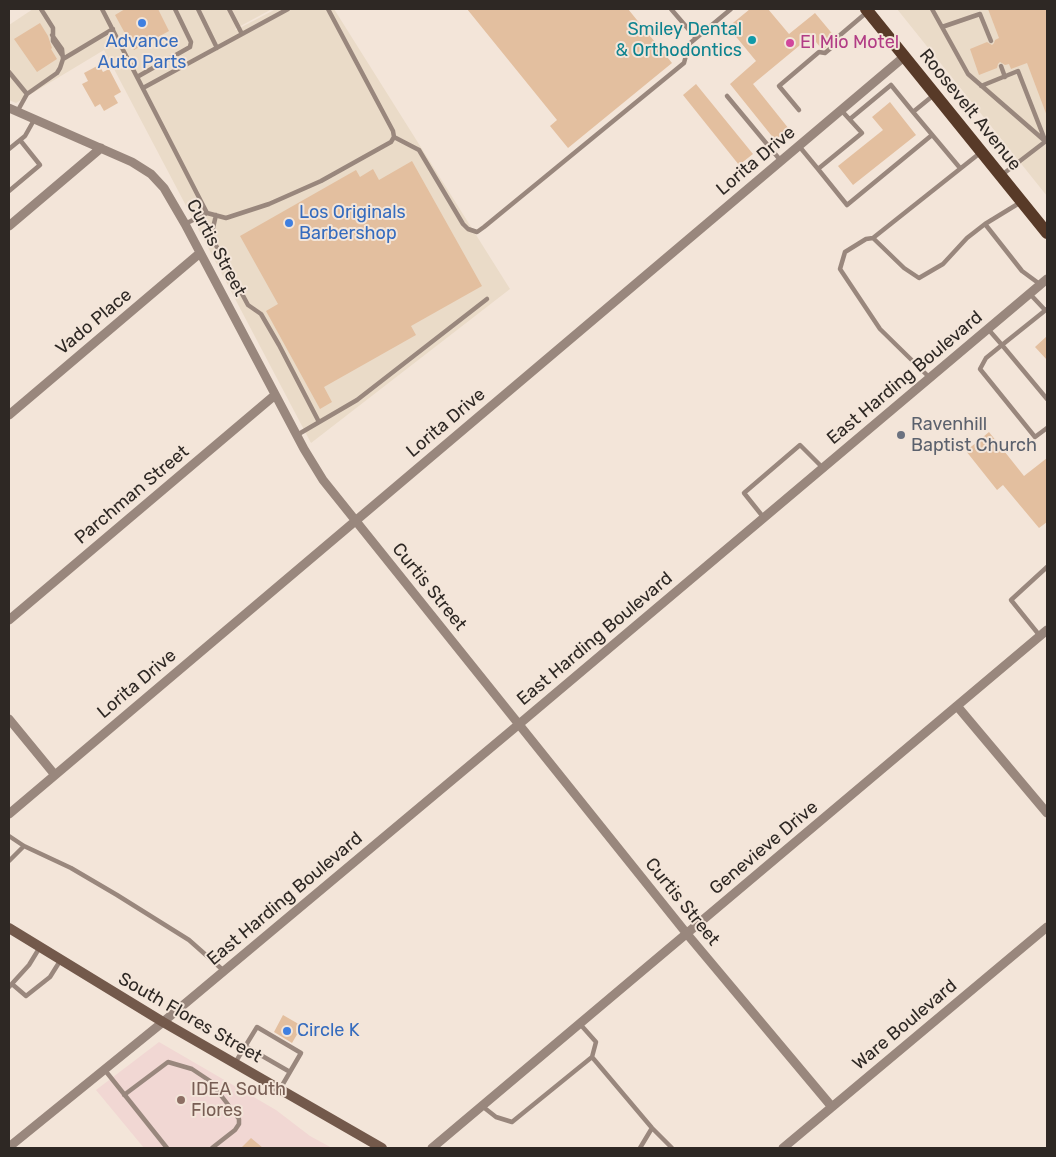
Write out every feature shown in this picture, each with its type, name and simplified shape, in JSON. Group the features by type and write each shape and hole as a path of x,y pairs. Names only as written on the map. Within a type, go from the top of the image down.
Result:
{"main road":[{"name":"Roosevelt Avenue","path":"867,10 1047,233"},
{"name":"South Flores Street","path":"9,928 163,1022 382,1148"}],"street":[{"name":"Lorita Drive","path":"9,814 904,56"},
{"name":"Curtis Street","path":"13,110 132,162 151,174 164,188 275,395 323,480 687,934 832,1107"},
{"path":"9,226 102,148"},
{"name":"Vado Place","path":"9,415 200,253"},
{"name":"East Harding Boulevard","path":"9,1147 163,1022 1044,282"},
{"name":"Parchman Street","path":"9,620 275,395"},
{"name":"Genevieve Drive","path":"432,1148 1047,630"},
{"path":"957,706 1047,813"},
{"path":"9,719 55,774"},
{"name":"Ware Boulevard","path":"783,1148 1047,927"}],"lane":[{"path":"13,110 27,94 57,73 62,57 62,49 52,35 53,28 41,9"},
{"path":"102,9 207,213"},
{"path":"137,77 190,47 192,42 175,9"},
{"path":"198,9 217,48"},
{"path":"230,9 242,34"},
{"path":"143,88 288,9"},
{"path":"185,224 207,213 226,218 295,193 391,142 394,137 393,131 328,9"},
{"path":"671,9 696,38"},
{"path":"394,137 419,150 463,224 468,229 477,232 684,63 689,44 731,9"},
{"path":"932,9 968,74 1046,140"},
{"path":"819,52 825,53 838,42 839,36 867,10"},
{"path":"942,27 980,14 991,41"},
{"path":"62,57 112,29"},
{"path":"833,35 839,36"},
{"path":"799,110 779,86 819,52 820,46"},
{"path":"1000,66 1005,77"},
{"path":"981,86 1018,71 1046,140"},
{"path":"9,72 27,94"},
{"path":"850,119 891,85 960,168"},
{"path":"913,112 935,94"},
{"path":"727,96 781,161"},
{"path":"818,169 862,133 841,110"},
{"path":"9,149 25,136 34,120"},
{"path":"799,146 847,205 932,135"},
{"path":"1001,176 1046,140"},
{"path":"9,192 40,165 19,141"},
{"path":"930,378 880,329 840,269 845,252 866,239 874,238 982,152"},
{"path":"874,238 904,268 919,278 943,264 968,238 985,224 1022,201"},
{"path":"216,215 212,228 212,238 248,306 261,314 319,422"},
{"path":"985,224 1022,271 1044,282"},
{"path":"1030,294 1046,309 986,358 980,369 1035,437 1047,428"},
{"path":"297,435 357,400 487,299"},
{"path":"988,329 1047,399"},
{"path":"764,518 744,493 800,445 823,468"},
{"path":"1040,636 1011,600 1047,567"},
{"path":"9,836 24,846 70,868 117,895 189,940 224,971"},
{"path":"9,861 24,846"},
{"path":"40,947 29,965 10,986 26,996 50,977 61,960"},
{"path":"482,1106 496,1118 512,1122 592,1057 596,1042 580,1024"},
{"path":"235,1063 256,1027 301,1053 280,1089"},
{"path":"245,1046 290,1072"},
{"path":"592,1057 652,1128 672,1148"},
{"path":"124,1094 168,1062 192,1069 210,1081 238,1119 239,1124 235,1130 212,1148"},
{"path":"104,1069 167,1148"},
{"path":"640,1148 652,1128"}],"shaded area":[{"path":"33,9 272,9 236,30 276,9 334,9 510,289 311,443 104,50 16,103 9,100 9,25"},
{"path":"897,9 1047,9 1047,196"},
{"name":"IDEA South Flores","path":"159,1042 276,1110 310,1136 332,1148 144,1148 96,1090"}],"building":[{"name":"Advance Auto Parts","path":"125,9 158,9 169,31 134,50 115,15"},
{"path":"467,9 628,9 672,63 568,148 550,126 557,120"},
{"path":"750,9 768,9 789,34 815,13 835,37 824,49 811,36 753,84 789,129 775,140 730,84 756,61 728,27"},
{"path":"988,9 1047,9 1047,116 1027,63 1011,69 1009,64 1005,65 1000,62 997,68 979,75 970,49 987,42 992,45 999,38"},
{"path":"40,23 48,36 51,49 57,59 37,72 14,39"},
{"path":"99,65 103,72 109,69 121,92 114,96 118,103 104,111 100,104 95,107 82,84 88,81 84,73"},
{"path":"696,84 753,154 739,165 683,95"},
{"path":"890,102 916,135 853,185 838,166 883,130 872,117"},
{"path":"412,161 482,286 411,326 416,335 324,387 332,402 320,409 266,311 278,304 240,236 356,170 360,177 373,169 379,180"},
{"path":"1047,336 1047,360 1035,347"},
{"path":"989,432 1024,476 1047,458 1047,522 1039,528 1003,485 997,490 966,451"},
{"name":"Circle K","path":"283,1015 302,1026 292,1043 274,1032"},
{"path":"251,1138 263,1148 241,1148"}],"place":[{"name":"Advance Auto Parts","path":"142,23"},
{"name":"Smiley Dental & Orthodontics","path":"752,40"},
{"name":"El Mio Motel","path":"790,43"},
{"name":"Los Originals Barbershop","path":"289,223"},
{"name":"Ravenhill Baptist Church","path":"901,435"},
{"name":"Circle K","path":"287,1031"},
{"name":"IDEA South Flores","path":"181,1100"}]}
